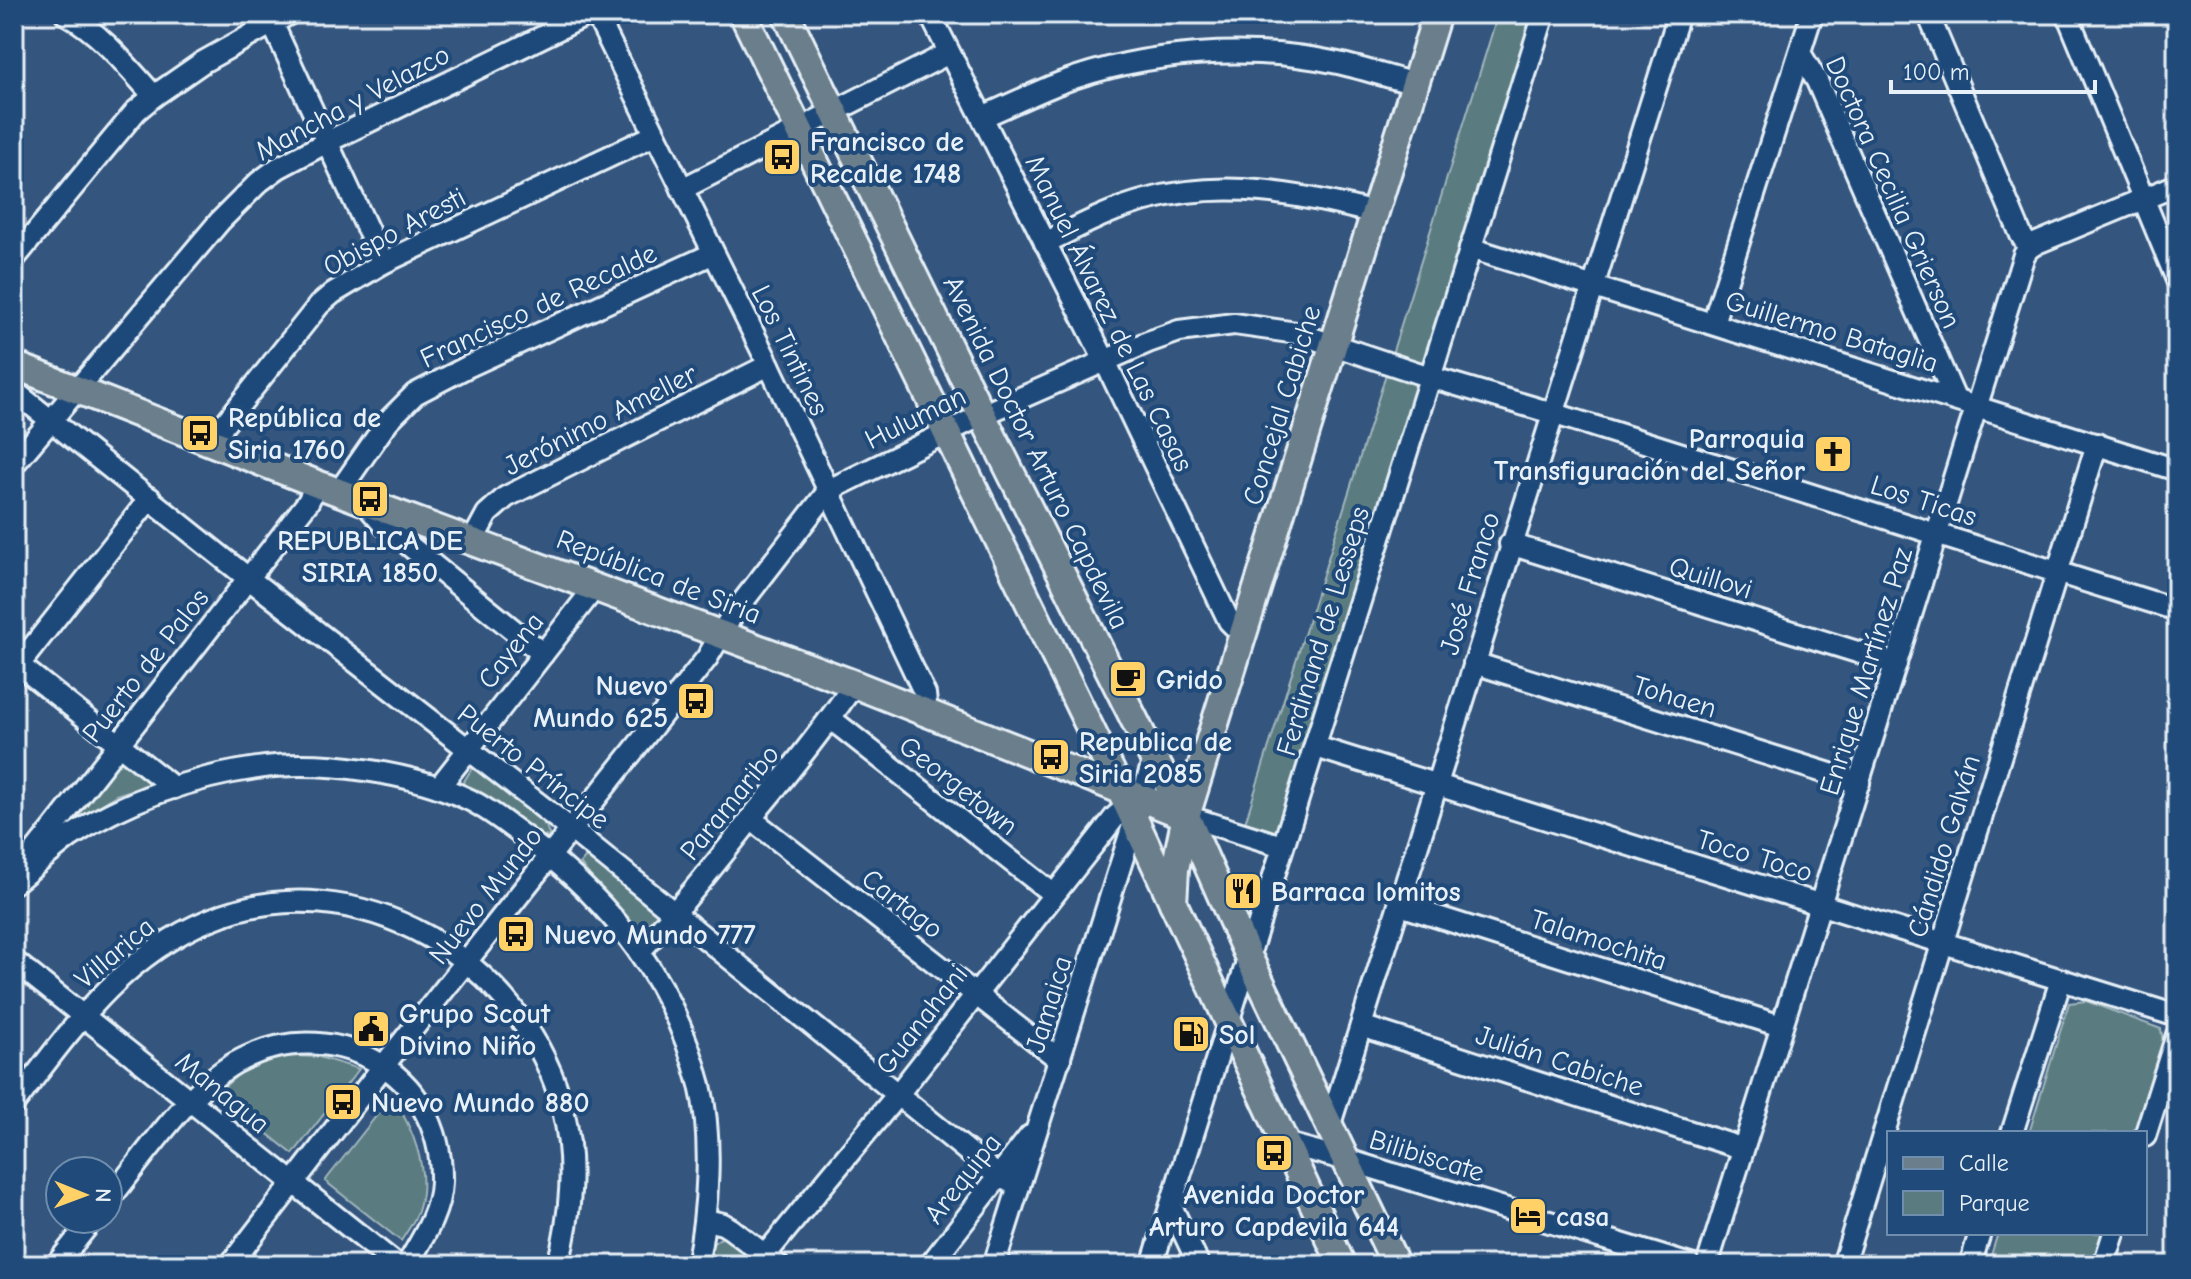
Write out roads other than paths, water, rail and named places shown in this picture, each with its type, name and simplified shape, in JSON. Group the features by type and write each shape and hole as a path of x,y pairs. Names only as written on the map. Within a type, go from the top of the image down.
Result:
{"main road":[{"path":"743,14 1131,804 1173,907 1342,1265"},
{"name":"Avenida Doctor Arturo Capdevila","path":"786,14 982,415 1154,759 1186,816 1248,956 1396,1265"},
{"name":"Concejal Cabiche","path":"1173,907 1175,869 1186,816 1437,14"},
{"name":"República de Siria","path":"14,365 364,502 854,684 927,713 1131,804 1186,816"}],"street":[{"path":"66,14 107,43 154,96"},
{"name":"Mancha y Velazco","path":"14,464 242,196 278,168 329,141 589,14"},
{"name":"Los Tintines","path":"596,14 829,490 925,694 927,713"},
{"name":"Manuel Álvarez de Las Casas","path":"930,14 1105,361 1229,621 1243,635"},
{"name":"Ferdinand de Lesseps","path":"1152,1265 1544,14"},
{"name":"José Franco","path":"1330,1124 1679,14"},
{"path":"1713,323 1812,14"},
{"path":"1928,14 2029,248 2177,185"},
{"path":"2067,14 2177,280"},
{"path":"14,259 136,111 183,74 276,17 383,263"},
{"path":"682,189 949,53"},
{"name":"Doctora Cecilia Grierson","path":"1800,53 1817,81 1955,399"},
{"path":"982,117 1090,73 1193,55 1263,54 1304,58 1336,63 1415,84"},
{"name":"Obispo Aresti","path":"211,441 319,305 333,293 383,263 655,135"},
{"path":"1045,243 1123,207 1182,192 1256,189 1291,193 1375,213"},
{"name":"Guillermo Bataglia","path":"1470,248 2177,470"},
{"name":"Enrique Martínez Paz","path":"1707,1265 1741,1148 1821,905 2024,255 2029,248"},
{"name":"Francisco de Recalde","path":"328,488 415,394 712,254"},
{"name":"Huluman","path":"722,634 731,617 829,490 982,415 1179,331 1234,324 1274,328 1333,345"},
{"name":"Los Ticas","path":"1333,345 2177,610"},
{"name":"Jerónimo Ameller","path":"473,540 487,514 506,497 769,365"},
{"name":"Puerto Príncipe","path":"14,391 572,830 998,1176 1019,1186"},
{"name":"Cándido Galván","path":"1843,1265 2097,444"},
{"name":"Puerto de Palos","path":"14,881 308,502 328,488"},
{"path":"150,498 16,666 174,788"},
{"path":"364,502 384,525 543,654"},
{"name":"Quillovi","path":"1510,544 1896,664"},
{"name":"Cayena","path":"439,787 596,586"},
{"name":"Nuevo Mundo","path":"230,1265 707,658 722,634"},
{"name":"Tohaen","path":"1474,663 1859,783"},
{"name":"Paramaribo","path":"641,950 675,914 831,719 854,684"},
{"name":"Georgetown","path":"831,719 1053,894"},
{"name":"Toco Toco","path":"1316,747 2177,1016"},
{"name":"Jamaica","path":"994,1265 1060,1060 1131,804 1154,759"},
{"path":"14,881 95,822 174,788 214,776 259,768 358,770 439,787 473,802 550,856 609,911 641,950 667,998 688,1046 705,1119 706,1220 697,1265"},
{"name":"Guanahani","path":"767,1262 1053,894 1115,817 1131,804"},
{"name":"República de Siria","path":"1186,816 1282,846"},
{"name":"Cartago","path":"751,819 1060,1060"},
{"name":"Villarica","path":"14,1104 82,1016 119,976 162,943 211,918 267,903 319,902 370,911 416,929 468,962 509,1004 534,1040 553,1078 570,1146 572,1191 558,1265"},
{"name":"Talamochita","path":"1400,905 1781,1026"},
{"name":"Managua","path":"14,961 397,1265"},
{"path":"2013,1131 2061,980"},
{"name":"Julián Cabiche","path":"1361,1026 1741,1148"},
{"path":"2147,1131 2177,1035"},
{"path":"124,1181 189,1101 235,1063 287,1046 316,1044 340,1048 385,1064 418,1096 430,1124 438,1151 441,1182 437,1207 426,1234 407,1265"},
{"name":"Arequipa","path":"930,1265 1039,1125"},
{"name":"Bilibiscate","path":"1284,1143 1690,1265"},
{"path":"1171,1206 1199,1265"},
{"path":"706,1220 723,1224 767,1262"},
{"path":"56,1265 80,1235"},
{"path":"1970,1265 1979,1235"},
{"path":"2104,1265 2113,1235"}],"place":[{"name":"Francisco de Recalde 1748","path":"782,157"},
{"name":"República de Siria 1760","path":"200,433"},
{"name":"Parroquia Transfiguración del Señor","path":"1833,454"},
{"name":"REPUBLICA DE SIRIA 1850","path":"370,499"},
{"name":"Grido","path":"1128,679"},
{"name":"Nuevo Mundo 625","path":"696,701"},
{"name":"Republica de Siria 2085","path":"1051,757"},
{"name":"Barraca lomitos","path":"1243,891"},
{"name":"Nuevo Mundo 777","path":"516,934"},
{"name":"Grupo Scout Divino Niño","path":"371,1029"},
{"name":"Sol","path":"1191,1034"},
{"name":"Nuevo Mundo 880","path":"343,1102"},
{"name":"Avenida Doctor Arturo Capdevila 644","path":"1274,1153"},
{"name":"casa","path":"1528,1216"}]}
